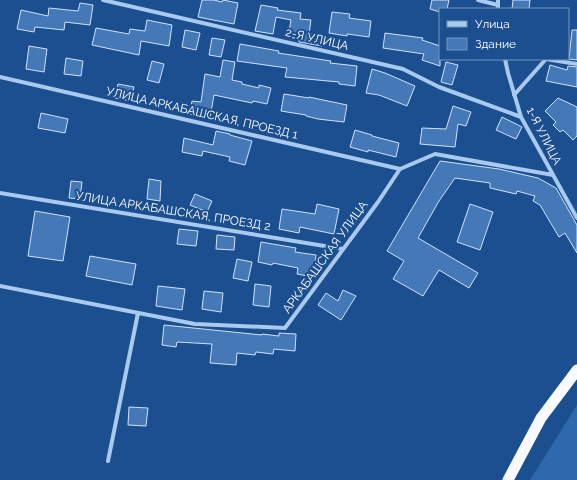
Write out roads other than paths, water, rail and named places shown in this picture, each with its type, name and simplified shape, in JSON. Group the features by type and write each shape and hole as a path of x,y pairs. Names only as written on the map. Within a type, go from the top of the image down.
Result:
{"highway":[{"path":"508,480 541,418 577,370"}],"street":[{"name":"2-Я УЛИЦА","path":"103,0 403,69 439,87 521,117"},
{"path":"478,0 498,5"},
{"name":"1-Я УЛИЦА","path":"505,60 521,117 577,218"},
{"path":"514,95 545,60"},
{"path":"552,60 577,64"},
{"name":"УЛИЦА АРКАБАШСКАЯ, ПРОЕЗД 1","path":"0,77 400,169"},
{"path":"400,169 435,154 553,175"},
{"name":"АРКАБАШСКАЯ УЛИЦА","path":"0,286 195,324 285,328 344,249 400,169"},
{"name":"УЛИЦА АРКАБАШСКАЯ, ПРОЕЗД 2","path":"0,193 344,249"},
{"path":"108,461 138,312"}]}
